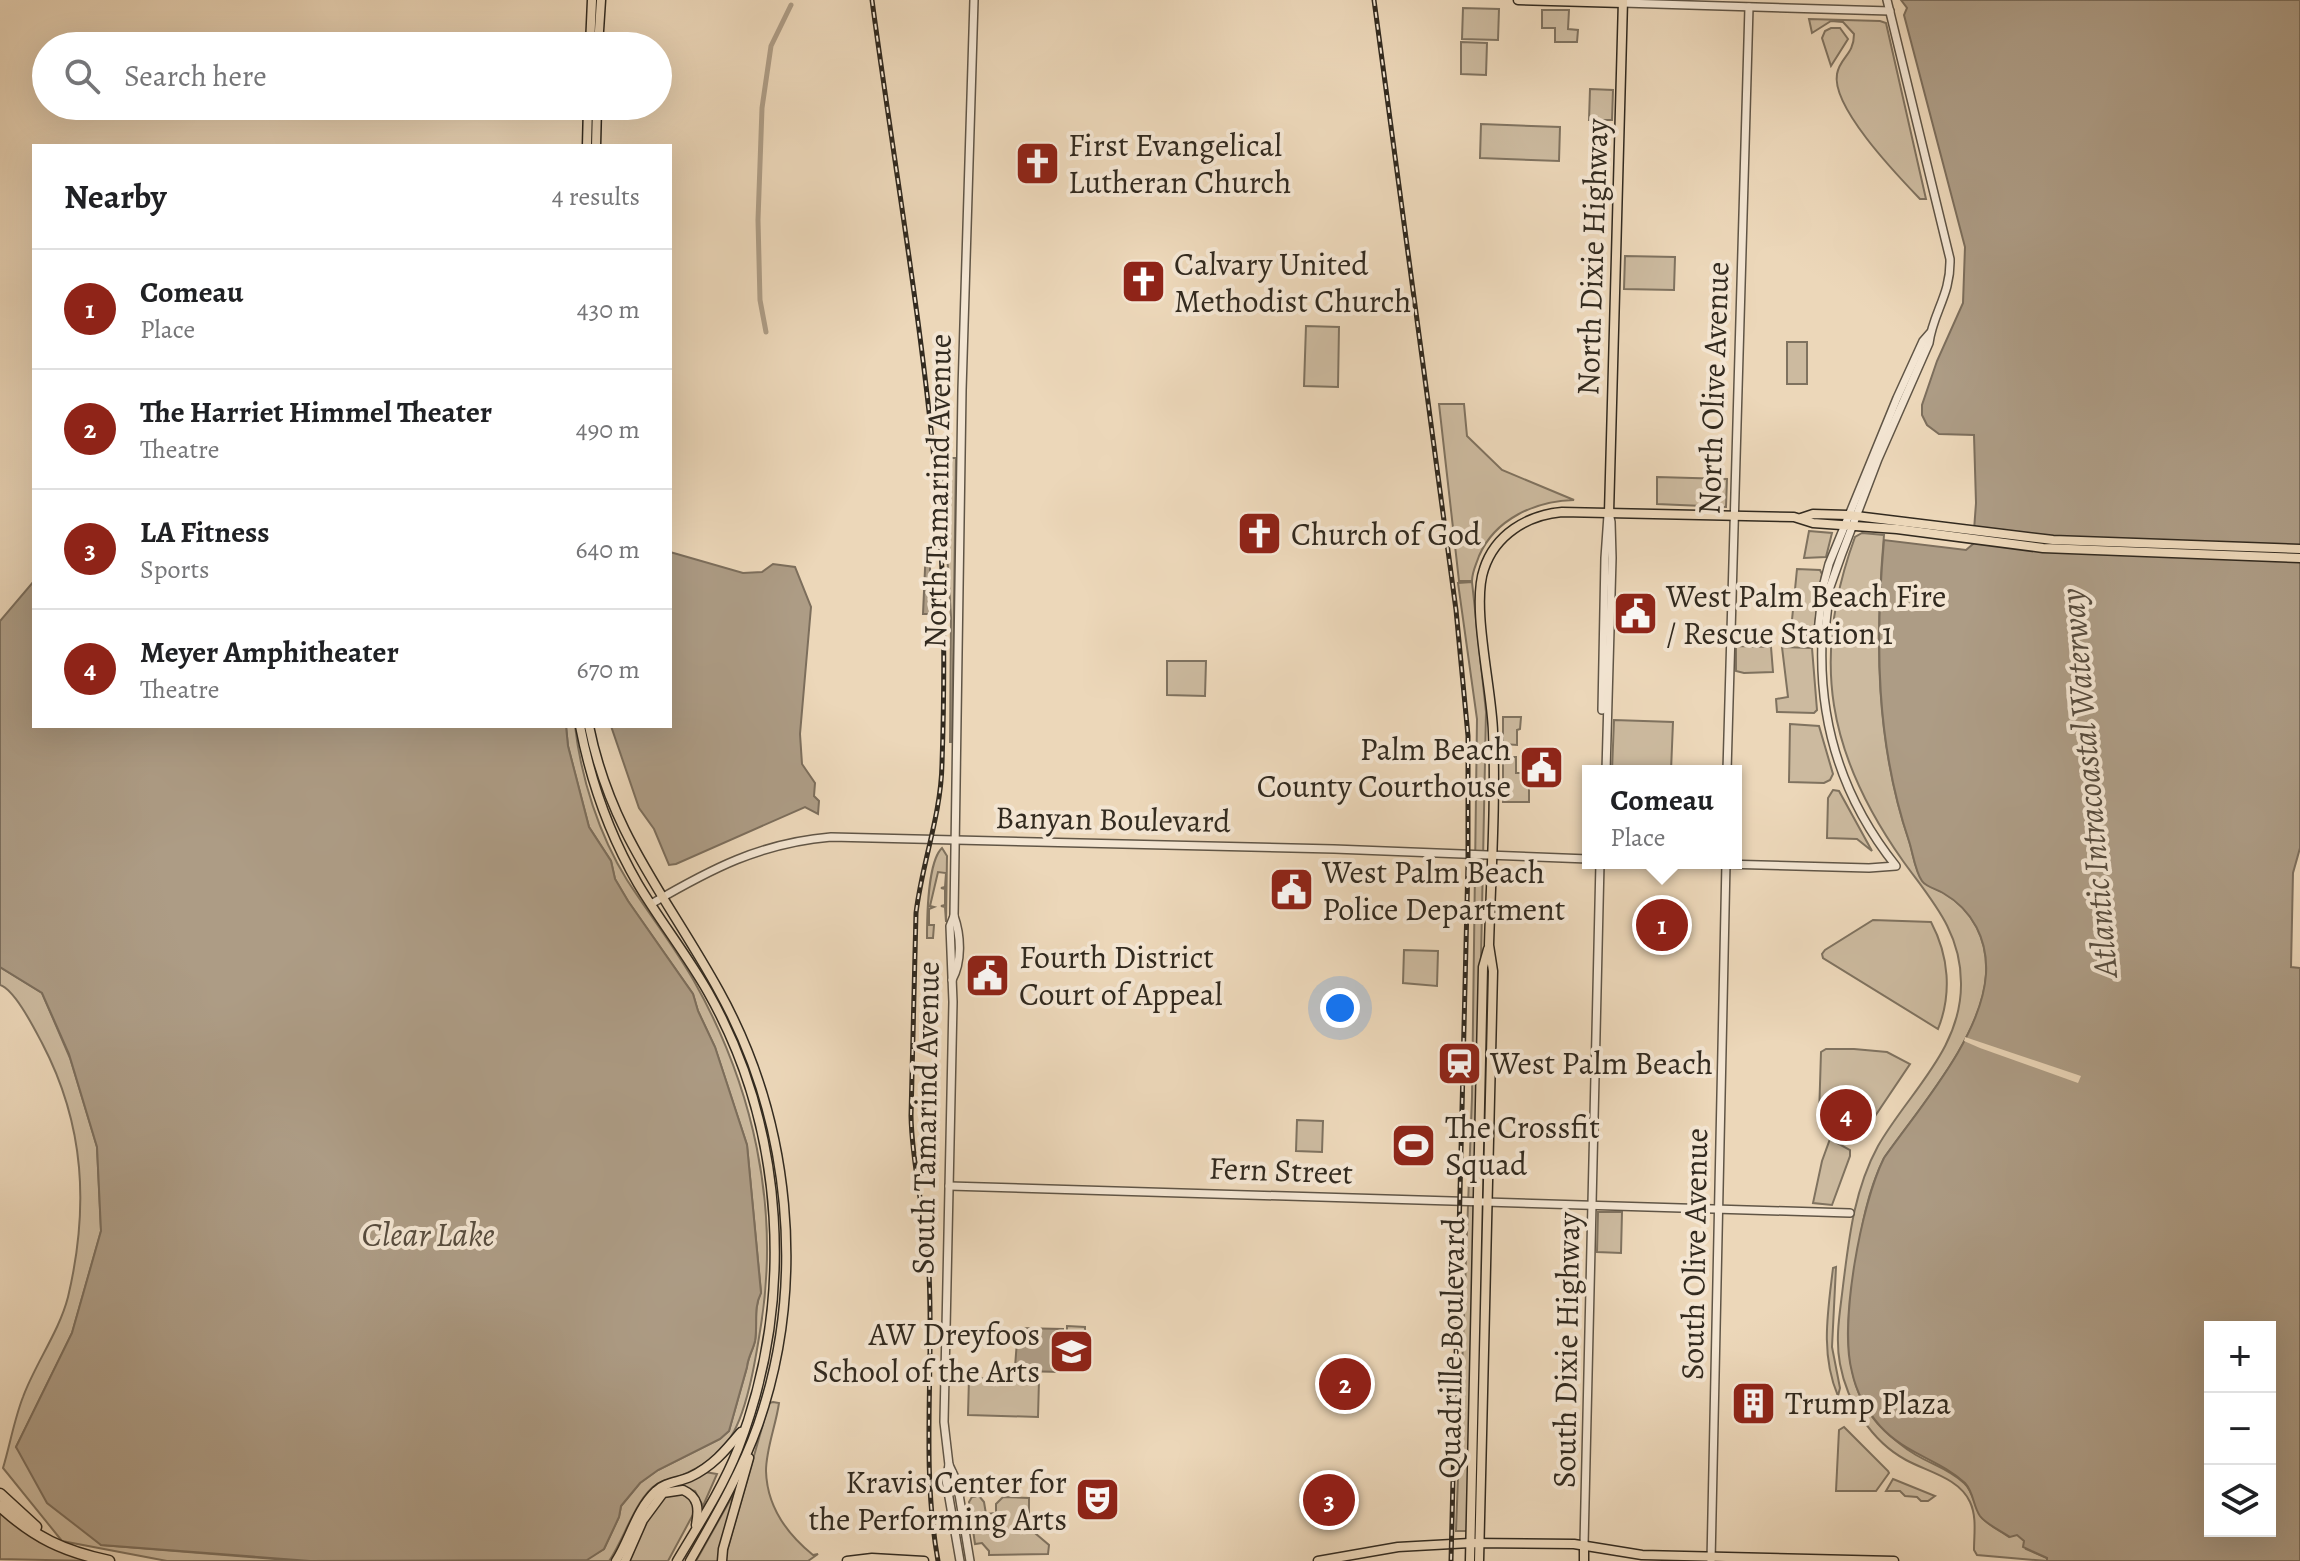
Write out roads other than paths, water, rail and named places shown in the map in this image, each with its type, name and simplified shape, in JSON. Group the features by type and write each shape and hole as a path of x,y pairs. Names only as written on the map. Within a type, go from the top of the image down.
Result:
{"highway":[{"path":"0,1494 31,1524 82,1555"},
{"path":"0,1506 39,1537 60,1548 109,1561"}],"main road":[{"path":"591,32 592,0"},
{"path":"599,32 601,0"},
{"path":"1518,0 1623,1"},
{"name":"North Dixie Highway","path":"1609,513 1623,1"},
{"path":"587,144 588,120"},
{"path":"596,144 597,120"},
{"name":"Quadrille Boulevard","path":"1479,1561 1475,1543 1483,1201 1483,967 1489,945 1493,730 1479,604 1480,584 1485,564 1503,537 1519,525 1535,517 1562,512 1609,513"},
{"path":"1609,513 1801,518 1813,523 1850,520 2069,550 2300,558"},
{"path":"1965,534 2300,549"},
{"path":"580,728 602,810 619,849 706,988 742,1064 762,1136 775,1230 771,1318 762,1368 746,1425 725,1477 677,1561"},
{"path":"590,728 613,807 630,843 740,1029 761,1086 782,1183 786,1234 781,1323 772,1373 722,1561"},
{"path":"728,1033 740,1029"},
{"path":"704,1470 746,1425"},
{"path":"690,1561 729,1491 757,1427"},
{"path":"616,1561 635,1521 654,1493 664,1485 704,1470 717,1470 725,1477 729,1491"},
{"path":"625,1561 643,1520 658,1498 669,1490 683,1490 696,1501 699,1509 694,1534"},
{"path":"1318,1561 1399,1546 1475,1543 1584,1545 1642,1555 1711,1559 1894,1561"},
{"name":"Quadrille Boulevard","path":"1470,1561 1475,1543"},
{"name":"South Dixie Highway","path":"1584,1545 1584,1561"},
{"path":"847,1561 872,1558 924,1561"}],"street":[{"name":"North Tamarind Avenue","path":"952,980 959,968 958,928 954,916 955,839 962,390 974,0"},
{"path":"1742,864 1896,866 1860,813 1835,755 1824,703 1822,642 1818,632 1823,587 1925,352 1949,283 1950,259 1887,0"},
{"path":"1623,1 1890,11"},
{"name":"North Olive Avenue","path":"1727,765 1749,7"},
{"name":"North Dixie Highway","path":"1604,765 1612,558 1609,513"},
{"name":"Banyan Boulevard","path":"651,904 729,861 769,846 801,839 851,836 1582,859"},
{"name":"South Dixie Highway","path":"1584,1545 1600,869"},
{"name":"South Olive Avenue","path":"1711,1559 1726,869"},
{"name":"South Tamarind Avenue","path":"954,916 950,931 952,980 944,1422 949,1465 946,1480 960,1561"},
{"path":"950,931 959,950"},
{"name":"Fern Street","path":"949,1186 1850,1213"},
{"name":"South Tamarind Avenue","path":"949,1465 957,1482 970,1561"}],"water":[{"name":"Atlantic Intracoastal Waterway","path":"1901,0 2300,0 2300,848 2293,873 2291,967 2300,968 2300,1561 2047,1561 2047,1558 2023,1547 2024,1541 2017,1535 2010,1537 1983,1519 1968,1487 1955,1475 1890,1436 1866,1407 1852,1372 1848,1324 1850,1295 1860,1233 1875,1178 1884,1158 1961,1047 1982,998 1986,974 1981,938 1970,917 1954,900 1924,883 1918,872 1898,804 1884,730 1879,616 1884,540 1966,550 1973,544 1976,503 1974,435 1939,434 1927,425 1922,415 1922,405 1937,361 1963,303 1965,247 1904,15 1907,8"},
{"path":"930,545 930,614 923,614 926,547"},
{"path":"672,553 743,573 762,572 773,564 795,567 811,607 800,734 802,764 815,783 818,814 805,807 669,865 654,829 639,808 612,728 672,728"},
{"name":"Clear Lake","path":"32,583 32,728 566,728 589,827 611,861 615,879 628,901 693,994 715,1047 747,1145 761,1293 757,1305 755,1341 729,1431 640,1483 621,1506 604,1549 587,1560 310,1561 101,1545 47,1503 16,1447 72,1333 101,1231 97,1147 69,1054 42,993 0,967 0,621"},
{"path":"1018,1328 1063,1329 1062,1372 1018,1371 1015,1367"}],"waterway":[{"path":"766,332 760,300 758,220 762,108 771,46 791,5"}],"railway":[{"path":"872,0 924,369 942,560 944,662 941,783 916,913 911,1116 929,1274 930,1490 938,1561"},
{"path":"1374,0 1456,610 1468,736 1468,863 1451,1561"}],"place":[{"name":"First Evangelical Lutheran Church","path":"1037,163"},
{"name":"Calvary United Methodist Church","path":"1143,282"},
{"name":"Church of God","path":"1260,534"},
{"name":"West Palm Beach Fire / Rescue Station 1","path":"1635,614"},
{"name":"Palm Beach County Courthouse","path":"1542,767"},
{"name":"West Palm Beach Police Department","path":"1291,890"},
{"name":"Comeau","path":"1662,925"},
{"name":"Fourth District Court of Appeal","path":"988,975"},
{"name":"West Palm Beach","path":"1459,1063"},
{"name":"Meyer Amphitheater","path":"1846,1115"},
{"name":"The Crossfit Squad","path":"1414,1145"},
{"name":"AW Dreyfoos School of the Arts","path":"1071,1352"},
{"name":"The Harriet Himmel Theater","path":"1345,1384"},
{"name":"Trump Plaza","path":"1754,1403"},
{"name":"Kravis Center for the Performing Arts","path":"1098,1500"},
{"name":"LA Fitness","path":"1329,1500"}]}
